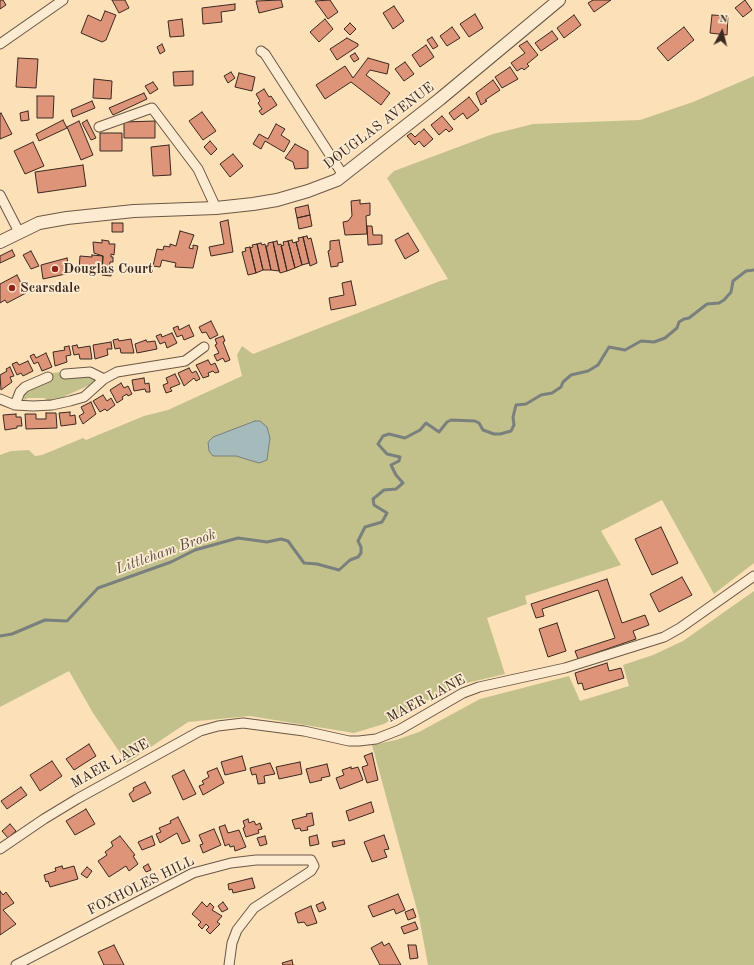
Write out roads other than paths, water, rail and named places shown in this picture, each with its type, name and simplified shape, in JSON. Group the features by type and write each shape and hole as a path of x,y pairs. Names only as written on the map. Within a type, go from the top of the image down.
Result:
{"street":[{"path":"0,44 63,0"},
{"name":"DOUGLAS AVENUE","path":"0,242 39,223 134,211 216,208 277,200 308,192 337,180 440,99 559,0"},
{"path":"261,50 343,175"},
{"path":"100,127 152,108 198,169 216,208"},
{"path":"0,195 19,232"},
{"path":"0,399 15,405 52,405 84,397 104,379 117,372 128,369 154,367 185,361 204,347"},
{"path":"65,374 90,372 104,379"},
{"path":"15,405 20,392 25,387 48,377"},
{"name":"MAER LANE","path":"0,849 71,802 200,731 218,726 243,723 296,730 349,741 376,738 399,730 463,693 565,668 664,637 680,628 754,576"},
{"name":"FOXHOLES HILL","path":"16,965 193,874 231,863 256,860 311,860 314,866 311,871 254,908 237,930 232,943 229,965"}],"waterway":[{"name":"Littleham Brook","path":"0,636 12,634 45,620 67,621 98,588 171,562 195,550 238,538 267,542 281,539 288,541 304,563 317,564 339,570 350,560 358,557 361,553 361,547 358,541 365,527 382,522 387,513 374,505 373,499 384,490 396,489 403,483 396,475 391,465 399,461 400,457 387,454 378,444 383,436 389,434 405,438 420,430 426,423 439,432 447,422 451,420 475,421 479,423 483,430 494,434 511,431 514,425 513,417 516,405 526,404 541,395 552,393 561,387 563,382 571,375 588,371 598,365 609,347 625,350 641,341 654,342 665,338 677,328 679,322 689,318 707,304 719,303 724,300 731,292 733,281 746,271 754,270"}],"place":[{"name":"Douglas Court","path":"55,269"},
{"name":"Scarsdale","path":"12,288"}]}
